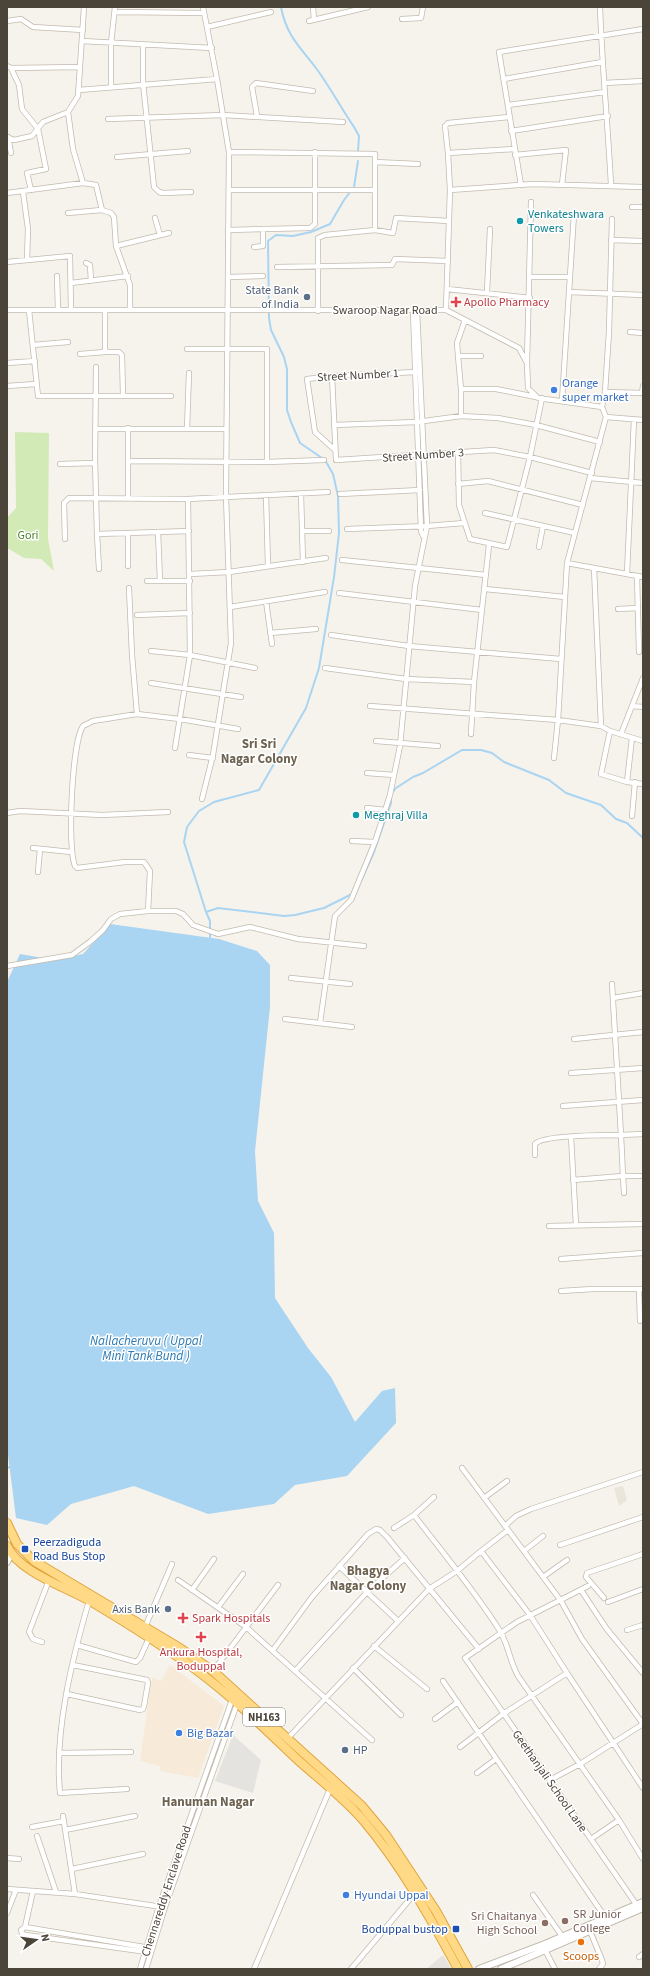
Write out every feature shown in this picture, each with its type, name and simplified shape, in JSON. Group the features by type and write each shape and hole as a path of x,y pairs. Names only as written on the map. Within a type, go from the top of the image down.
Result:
{"highway":[{"name":"NH163","path":"7,1523 17,1544 34,1561 145,1626 153,1637 200,1673 234,1702 362,1819 436,1911 468,1969"},
{"name":"NH163","path":"9,1550 22,1563 49,1580 213,1671 362,1806 386,1835 410,1878 415,1893 458,1969"}],"street":[{"path":"8,137 14,140 32,136 43,122 68,112 78,96 84,7"},
{"path":"202,799 212,758 224,694 231,643 226,496 229,152 218,79 203,7"},
{"path":"313,7 312,21 368,7"},
{"path":"402,19 421,18 423,7"},
{"path":"600,7 602,62 608,116 611,185"},
{"path":"111,87 111,43 115,10 204,13"},
{"path":"207,27 271,12"},
{"path":"7,21 21,19 33,27 82,30"},
{"path":"521,185 499,52 601,35 643,30"},
{"path":"82,41 212,48"},
{"path":"143,45 144,83 154,187 163,192 191,192"},
{"path":"504,79 602,62"},
{"path":"30,190 27,173 46,169 38,129 22,109 19,85 9,67 80,67"},
{"path":"79,90 144,83 218,79"},
{"path":"604,83 643,81"},
{"path":"257,116 252,87 256,83 313,91"},
{"path":"508,105 605,92"},
{"path":"68,112 73,149 83,183"},
{"path":"108,119 224,115 343,122"},
{"path":"446,310 450,190 445,126 448,123 509,116"},
{"path":"511,131 608,116"},
{"path":"8,137 11,153"},
{"path":"448,153 514,149"},
{"path":"515,155 566,150 562,184"},
{"path":"117,158 188,151"},
{"path":"229,152 375,154 375,230"},
{"path":"228,230 312,227 316,220 315,152"},
{"path":"375,162 418,164"},
{"path":"7,193 83,183 94,184 98,187 102,210"},
{"path":"450,190 562,184 643,186"},
{"path":"229,190 375,190"},
{"path":"23,192 28,229 27,260"},
{"path":"531,202 530,298 527,363 528,388 540,398"},
{"path":"632,208 643,207"},
{"path":"68,213 102,210 113,214 116,246 128,276 131,294 130,310"},
{"path":"562,401 574,214"},
{"path":"155,218 160,235"},
{"path":"318,311 317,240 321,236 375,230 393,233 396,218 449,221"},
{"path":"554,758 558,720 567,563 606,417 602,407 605,392 611,293 612,219"},
{"path":"254,247 263,246 263,229"},
{"path":"487,292 490,229"},
{"path":"116,246 169,233"},
{"path":"611,240 643,241"},
{"path":"7,262 70,256 71,310"},
{"path":"277,267 392,264 395,259 448,261"},
{"path":"86,264 90,265 91,281"},
{"path":"58,276 58,310"},
{"path":"71,283 128,276"},
{"path":"228,277 263,276"},
{"path":"530,277 570,277"},
{"path":"447,289 487,292 530,298"},
{"path":"569,292 643,295"},
{"name":"Swaroop Nagar Road","path":"7,310 446,310 519,348 527,363"},
{"path":"29,310 34,345 38,396 171,396"},
{"path":"105,310 105,352"},
{"path":"320,1023 324,981 335,916 339,910 351,900 375,842 394,775 400,743 417,568 423,536 427,526 416,372 415,310"},
{"path":"461,416 461,389 457,343 465,320"},
{"path":"630,332 643,333"},
{"path":"34,345 68,342"},
{"path":"187,349 267,349 267,462"},
{"path":"80,354 119,352 122,355 123,395"},
{"path":"458,356 482,356"},
{"path":"7,363 35,361"},
{"path":"96,367 95,463 99,569"},
{"name":"Street Number 1","path":"335,450 315,432 307,379 311,377 416,372"},
{"path":"187,429 189,373"},
{"path":"332,376 335,450"},
{"path":"7,386 36,384"},
{"path":"605,392 643,393 643,386"},
{"path":"461,389 496,389 540,398 602,407"},
{"path":"458,452 459,505 470,539 489,545 507,547 530,457 540,398"},
{"path":"334,425 420,422 461,416 498,418 536,425 600,442"},
{"path":"606,417 643,420"},
{"path":"627,574 634,419"},
{"path":"128,428 128,498"},
{"path":"96,429 226,429"},
{"name":"Street Number 3","path":"335,450 336,460 494,450 530,457 591,476 643,483"},
{"path":"421,455 420,490 421,526 423,536"},
{"path":"129,461 267,462 324,460"},
{"path":"60,464 95,463"},
{"path":"458,484 488,481 583,505"},
{"path":"340,494 420,490"},
{"path":"65,539 66,500 71,498 188,499 328,492"},
{"path":"301,494 303,562"},
{"path":"266,495 268,566"},
{"path":"175,748 190,655 188,499"},
{"path":"485,513 576,533"},
{"path":"347,529 464,523"},
{"path":"539,547 544,526"},
{"path":"97,534 189,531"},
{"path":"302,531 329,531"},
{"path":"158,532 160,581"},
{"path":"128,533 128,566"},
{"path":"471,734 474,682 489,545"},
{"path":"190,574 229,572 326,558"},
{"path":"342,560 486,575"},
{"path":"567,563 643,577"},
{"path":"594,568 601,726"},
{"path":"637,576 640,652"},
{"path":"147,581 190,581"},
{"path":"129,588 132,655 137,714"},
{"path":"485,589 565,597"},
{"path":"230,606 324,592"},
{"path":"339,593 482,610"},
{"path":"266,601 272,644"},
{"path":"618,609 638,608"},
{"path":"137,615 190,613"},
{"path":"270,633 316,629"},
{"path":"331,635 409,646 561,659"},
{"path":"151,650 190,655 254,668"},
{"path":"325,668 406,679 474,682"},
{"path":"621,734 643,678"},
{"path":"151,683 241,697"},
{"path":"370,706 472,715 558,720 601,726 610,731 643,741"},
{"path":"632,706 643,707"},
{"path":"148,910 150,871 144,862 125,862 77,868 74,866 72,861 70,814 78,740 83,726 93,721 137,714 180,718 238,729"},
{"path":"610,731 601,774 627,782 643,784"},
{"path":"627,782 632,738"},
{"path":"376,741 438,746"},
{"path":"189,755 212,758"},
{"path":"367,773 394,775"},
{"path":"632,816 635,782"},
{"path":"367,808 385,810"},
{"path":"7,814 20,811 102,816 168,812"},
{"path":"352,841 375,842"},
{"path":"33,848 71,852"},
{"path":"38,872 40,849"},
{"path":"7,966 72,955 103,930 111,919 120,914 148,910 176,911 183,914 196,927 213,933 222,934 250,927 287,937 364,946"},
{"path":"291,978 350,984"},
{"path":"612,984 624,1193"},
{"path":"613,998 643,993"},
{"path":"285,1019 352,1027"},
{"path":"574,1039 643,1032"},
{"path":"571,1073 643,1068"},
{"path":"563,1106 643,1100"},
{"path":"535,1155 536,1142 571,1137 643,1134"},
{"path":"571,1137 576,1225"},
{"path":"573,1180 640,1176"},
{"path":"549,1226 643,1224"},
{"path":"561,1259 643,1254"},
{"path":"561,1291 641,1289 640,1321"},
{"path":"462,1468 560,1601 582,1639 643,1724 580,1764 550,1780"},
{"path":"288,1738 429,1589 457,1571 523,1512 643,1472"},
{"path":"484,1498 507,1481"},
{"path":"394,1528 414,1515 434,1497"},
{"path":"414,1515 501,1632 511,1664 531,1696 619,1820 643,1859"},
{"path":"560,1545 643,1517"},
{"path":"273,1650 299,1613 339,1566 368,1534 376,1529 380,1530 387,1537 479,1649 501,1632 530,1615 588,1586"},
{"path":"524,1551 543,1536"},
{"path":"7,1562 9,1550"},
{"path":"481,1551 530,1615 643,1788"},
{"path":"643,1554 585,1574 606,1600 643,1589"},
{"path":"295,1671 368,1591 405,1558"},
{"path":"192,1590 214,1559"},
{"path":"543,1577 567,1560"},
{"path":"145,1626 172,1564"},
{"path":"339,1566 368,1591 398,1621"},
{"path":"218,1606 243,1574"},
{"path":"42,1642 33,1639 30,1632 49,1580"},
{"path":"178,1580 218,1606 246,1627 372,1740"},
{"path":"213,1671 278,1585"},
{"path":"581,1590 606,1628 643,1673"},
{"path":"89,1601 77,1645 67,1694 57,1767 60,1793 127,1789"},
{"path":"627,1630 643,1625"},
{"path":"77,1645 136,1662 153,1637"},
{"path":"374,1646 427,1689"},
{"name":"Geethanjali School Lane","path":"479,1649 465,1658 636,1904"},
{"path":"67,1694 140,1710 143,1709 144,1706 148,1683 147,1680 73,1665"},
{"path":"353,1668 401,1715"},
{"path":"460,1747 503,1714 567,1673"},
{"path":"443,1681 606,1917"},
{"name":"Chennareddy Enclave Road","path":"146,1969 149,1950 162,1907 234,1702"},
{"path":"435,1719 458,1702"},
{"path":"59,1753 131,1752"},
{"path":"477,1774 496,1759"},
{"path":"254,1969 330,1789"},
{"path":"65,1830 135,1816"},
{"path":"32,1827 63,1818 75,1894"},
{"path":"591,1839 619,1820"},
{"path":"37,1836 56,1892"},
{"path":"72,1869 143,1854"},
{"path":"7,1858 19,1859"},
{"path":"7,1889 75,1894 162,1907"},
{"path":"7,1913 16,1890"},
{"path":"33,1891 25,1927 21,1928 22,1934 82,1943 115,1945"},
{"path":"351,1969 415,1893"},
{"path":"533,1895 562,1936"},
{"path":"479,1969 643,1902"},
{"path":"501,1969 643,1908"},
{"path":"25,1927 83,1937 115,1945 149,1950"},
{"path":"37,1936 38,1929"},
{"path":"45,1937 46,1931"},
{"path":"590,1931 603,1964 599,1969"},
{"path":"58,1939 59,1933"},
{"path":"82,1943 83,1937"},
{"name":"Chennareddy Enclave Road","path":"140,1969 149,1950"},
{"path":"545,1950 555,1969"}],"shaded area":[{"path":"623,1486 627,1500 619,1506 614,1488"},
{"name":"Big Bazar","path":"170,1665 224,1706 198,1778 160,1771 160,1766 140,1761 152,1677 161,1681"},
{"path":"233,1735 261,1760 253,1793 215,1781"},
{"path":"443,1955 451,1969 426,1969"}],"green space":[{"name":"Gori","path":"15,432 49,433 48,539 54,571 41,559 24,558 7,548 7,518 16,508"}],"water":[{"name":"Nallacheruvu ( Uppal Mini Tank Bund )","path":"110,924 219,939 257,951 270,965 270,1007 255,1151 258,1201 274,1233 275,1298 308,1348 331,1377 355,1422 382,1391 395,1388 396,1423 347,1476 295,1485 274,1504 208,1514 134,1486 71,1504 47,1525 16,1518 7,1447 7,982 20,954 55,960 83,954"}],"waterway":[{"path":"281,7 286,25 294,40 321,75 359,136 358,151"},
{"path":"206,912 184,842 187,827 199,811 214,802 259,790 306,708 319,668 334,577 339,533 338,496 333,474 325,460 300,443 287,410 287,369 284,357 271,330 269,318 268,241 276,235 293,236 311,232 330,224 344,200 354,187 358,161"},
{"path":"392,793 396,788 413,777 423,773 462,750 481,750 492,753 504,762 549,780 566,793 601,805 616,819 627,823 643,838"},
{"path":"361,881 374,852 391,803 391,797"},
{"path":"210,938 210,921 206,912 218,908 284,916 295,915 324,908 352,894"}],"place":[{"name":"Venkateshwara Towers","path":"520,221"},
{"name":"State Bank of India","path":"307,297"},
{"name":"Apollo Pharmacy","path":"456,302"},
{"name":"Orange super market","path":"554,390"},
{"name":"Meghraj Villa","path":"356,815"},
{"name":"Peerzadiguda Road Bus Stop","path":"25,1549"},
{"name":"Axis Bank","path":"168,1609"},
{"name":"Spark Hospitals","path":"183,1618"},
{"name":"Ankura Hospital, Boduppal","path":"201,1637"},
{"name":"Big Bazar","path":"179,1733"},
{"name":"HP","path":"345,1750"},
{"name":"Hyundai Uppal","path":"346,1895"},
{"name":"SR Junior College","path":"565,1921"},
{"name":"Sri Chaitanya High School","path":"545,1923"},
{"name":"Boduppal bustop","path":"456,1929"},
{"name":"Scoops","path":"581,1942"}],"district":[{"name":"Sri Sri Nagar Colony","path":"259,750"},
{"name":"Bhagya Nagar Colony","path":"368,1578"},
{"name":"Hanuman Nagar","path":"208,1801"}]}
